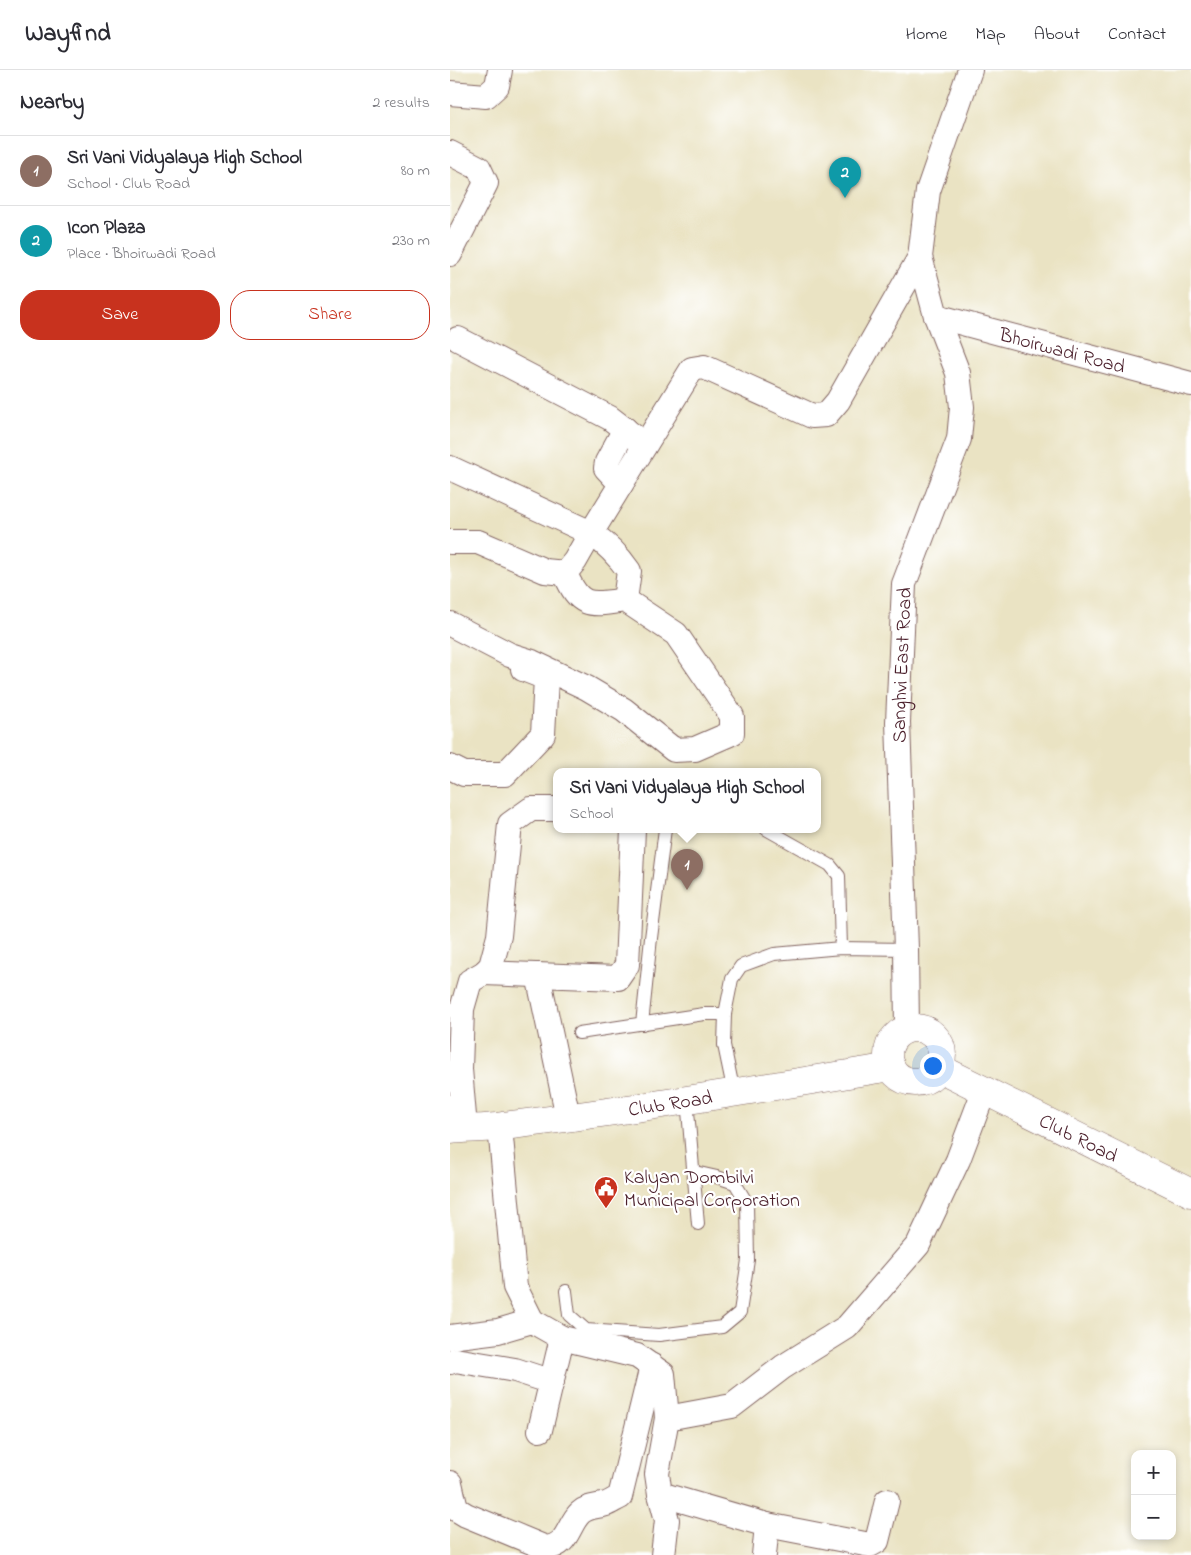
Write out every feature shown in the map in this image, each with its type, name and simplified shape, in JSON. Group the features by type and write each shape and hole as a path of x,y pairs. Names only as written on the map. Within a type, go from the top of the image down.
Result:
{"street":[{"path":"450,93 486,96 497,86 500,70"},
{"path":"565,573 575,560 692,369 704,367 812,416 826,415 838,401 920,257 928,191 970,70"},
{"path":"450,153 479,168 486,183 451,249"},
{"name":"Sanghvi East Road","path":"907,1029 898,722 904,584 959,439 962,407 958,373 936,316 920,257"},
{"name":"Bhoirwadi Road","path":"936,316 1191,384"},
{"path":"458,339 610,418 645,445"},
{"path":"621,484 606,468 607,462 625,429"},
{"path":"450,468 591,533 603,541 618,555 629,570 625,600"},
{"path":"450,542 478,542 545,571 565,573"},
{"path":"450,624 510,655 532,662 586,688 624,710 674,750 695,749 732,733 732,716 676,634 625,600 596,604 585,600 572,590 565,573"},
{"path":"450,640 546,678 543,734 505,774 464,774 450,767"},
{"path":"457,1129 462,1009 470,982 491,966 499,936 510,824 531,809 553,809"},
{"path":"484,973 618,978 627,965 633,833"},
{"path":"538,975 568,1117"},
{"path":"917,1028 926,1030 934,1035 939,1043 942,1060 934,1075 927,1080 910,1082 902,1079 891,1066 888,1058 889,1049 899,1033 907,1029 917,1028"},
{"name":"Club Road","path":"457,1129 500,1127 688,1100 891,1066"},
{"name":"Club Road","path":"939,1068 1191,1193"},
{"path":"667,1418 732,1406 783,1367 847,1327 918,1245 958,1160 984,1090"},
{"path":"500,1127 515,1287 532,1320 562,1338 637,1356 663,1374 667,1418 657,1474 667,1520 663,1555"},
{"path":"450,1337 498,1331 532,1320"},
{"path":"540,1430 562,1338"},
{"path":"450,1362 455,1360 515,1370 552,1382"},
{"path":"450,1483 456,1509 466,1515 546,1548 555,1547 568,1534 579,1514 591,1506 606,1504 620,1497 652,1366"},
{"path":"660,1494 767,1525 870,1545 877,1541 887,1501"},
{"path":"764,1555 767,1525"}],"lane":[{"path":"642,1024 664,833"},
{"path":"773,833 830,865 839,876 841,948"},
{"path":"734,1093 724,1045 725,1014 726,1000 732,980 741,966 774,954 841,948 906,949"},
{"path":"579,1033 704,1014 725,1014"},
{"path":"688,1100 698,1224"},
{"path":"450,1101 457,1129"},
{"path":"566,1291 569,1315 586,1330 602,1332 659,1335 722,1326 740,1312 748,1260 747,1203 735,1183 695,1172"}],"place":[{"name":"Icon Plaza","path":"845,198"},
{"name":"Sri Vani Vidyalaya High School","path":"687,890"},
{"name":"Kalyan Dombilvi Municipal Corporation","path":"606,1209"}]}
